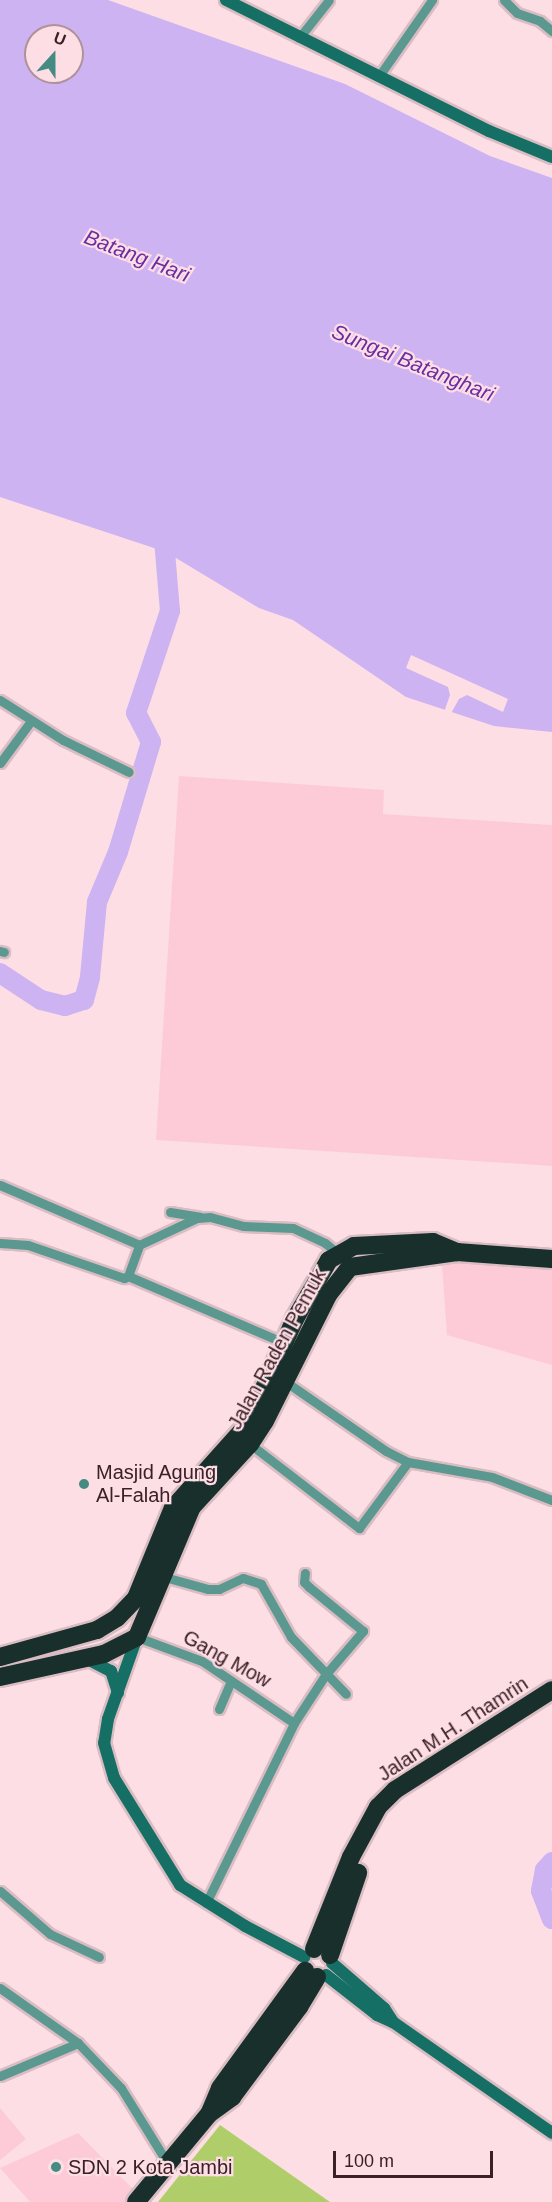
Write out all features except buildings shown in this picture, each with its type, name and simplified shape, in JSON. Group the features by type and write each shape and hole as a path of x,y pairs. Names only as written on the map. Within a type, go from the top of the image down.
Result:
{"highway":[{"name":"Jalan Raden Pemuk","path":"155,1574 173,1508 248,1424 284,1343 323,1269 338,1253 354,1246 433,1242 456,1252 552,1259"},
{"name":"Jalan Raden Pemuk","path":"138,1637 143,1601 155,1574 192,1507 250,1444 286,1382 328,1295 350,1267 380,1260 436,1258 456,1252"},
{"path":"0,1657 97,1630 143,1601"},
{"path":"0,1677 85,1659 115,1650 138,1637"},
{"name":"Jalan M.H. Thamrin","path":"136,2202 209,2114 232,2097 299,2007 318,1964 351,1857 363,1839 378,1807 394,1790 552,1690"}],"street":[{"path":"226,0 489,131 552,157"},
{"path":"379,76 432,0"},
{"path":"504,0 518,13 540,21 552,31"},
{"path":"299,38 328,1"},
{"path":"0,700 31,721 129,772"},
{"path":"0,762 31,721"},
{"path":"0,1185 140,1245"},
{"path":"170,1212 243,1226 293,1228 338,1253 350,1267"},
{"path":"128,1276 140,1245 203,1217"},
{"path":"0,1243 28,1245 124,1278 128,1276 284,1343"},
{"path":"286,1382 386,1451 408,1462 492,1477 552,1500"},
{"path":"250,1444 359,1528 408,1462"},
{"path":"206,1903 294,1723 326,1674 363,1629 304,1582 305,1573"},
{"path":"155,1574 207,1589 219,1589 243,1578 261,1584 291,1637 346,1694"},
{"path":"138,1637 104,1743 114,1778 180,1885 206,1903 318,1964 384,2008 393,2022 552,2133"},
{"name":"Gang Mow","path":"138,1637 185,1652 294,1723"},
{"path":"85,1659 102,1664 111,1671 118,1694"},
{"path":"219,1709 231,1681"},
{"path":"0,1891 50,1934 99,1956"},
{"path":"0,1988 78,2043 121,2088 168,2164"},
{"path":"0,2076 78,2043"}],"shaded area":[{"path":"179,776 384,790 383,814 552,825 552,1166 156,1140"},
{"path":"461,1258 552,1264 552,1365 447,1335 442,1264"},
{"path":"0,2108 26,2139 0,2160"},
{"name":"SDN 2 Kota Jambi","path":"78,2133 136,2192 126,2202 30,2202 0,2168"}],"green space":[{"path":"220,2125 330,2202 158,2202"}],"water":[{"path":"0,0 108,0 345,84 490,156 552,178 552,732 494,726 406,697 293,620 259,608 166,552 0,497"}],"pier":[{"path":"411,655 508,699 503,712 467,695 459,699 449,717 443,715 450,695 448,687 406,668"}],"waterway":[{"path":"0,973 41,1000 65,1006 84,1000 90,977 97,902 118,852 151,742 136,713 170,611 163,528"},
{"path":"552,1862 545,1870 541,1891 552,1919"}],"place":[{"name":"Masjid Agung Al-Falah","path":"84,1484"},
{"name":"SDN 2 Kota Jambi","path":"56,2167"}],"water label":[{"name":"Batang Hari","path":"137,256"},
{"name":"Sungai Batanghari","path":"413,363"}]}
